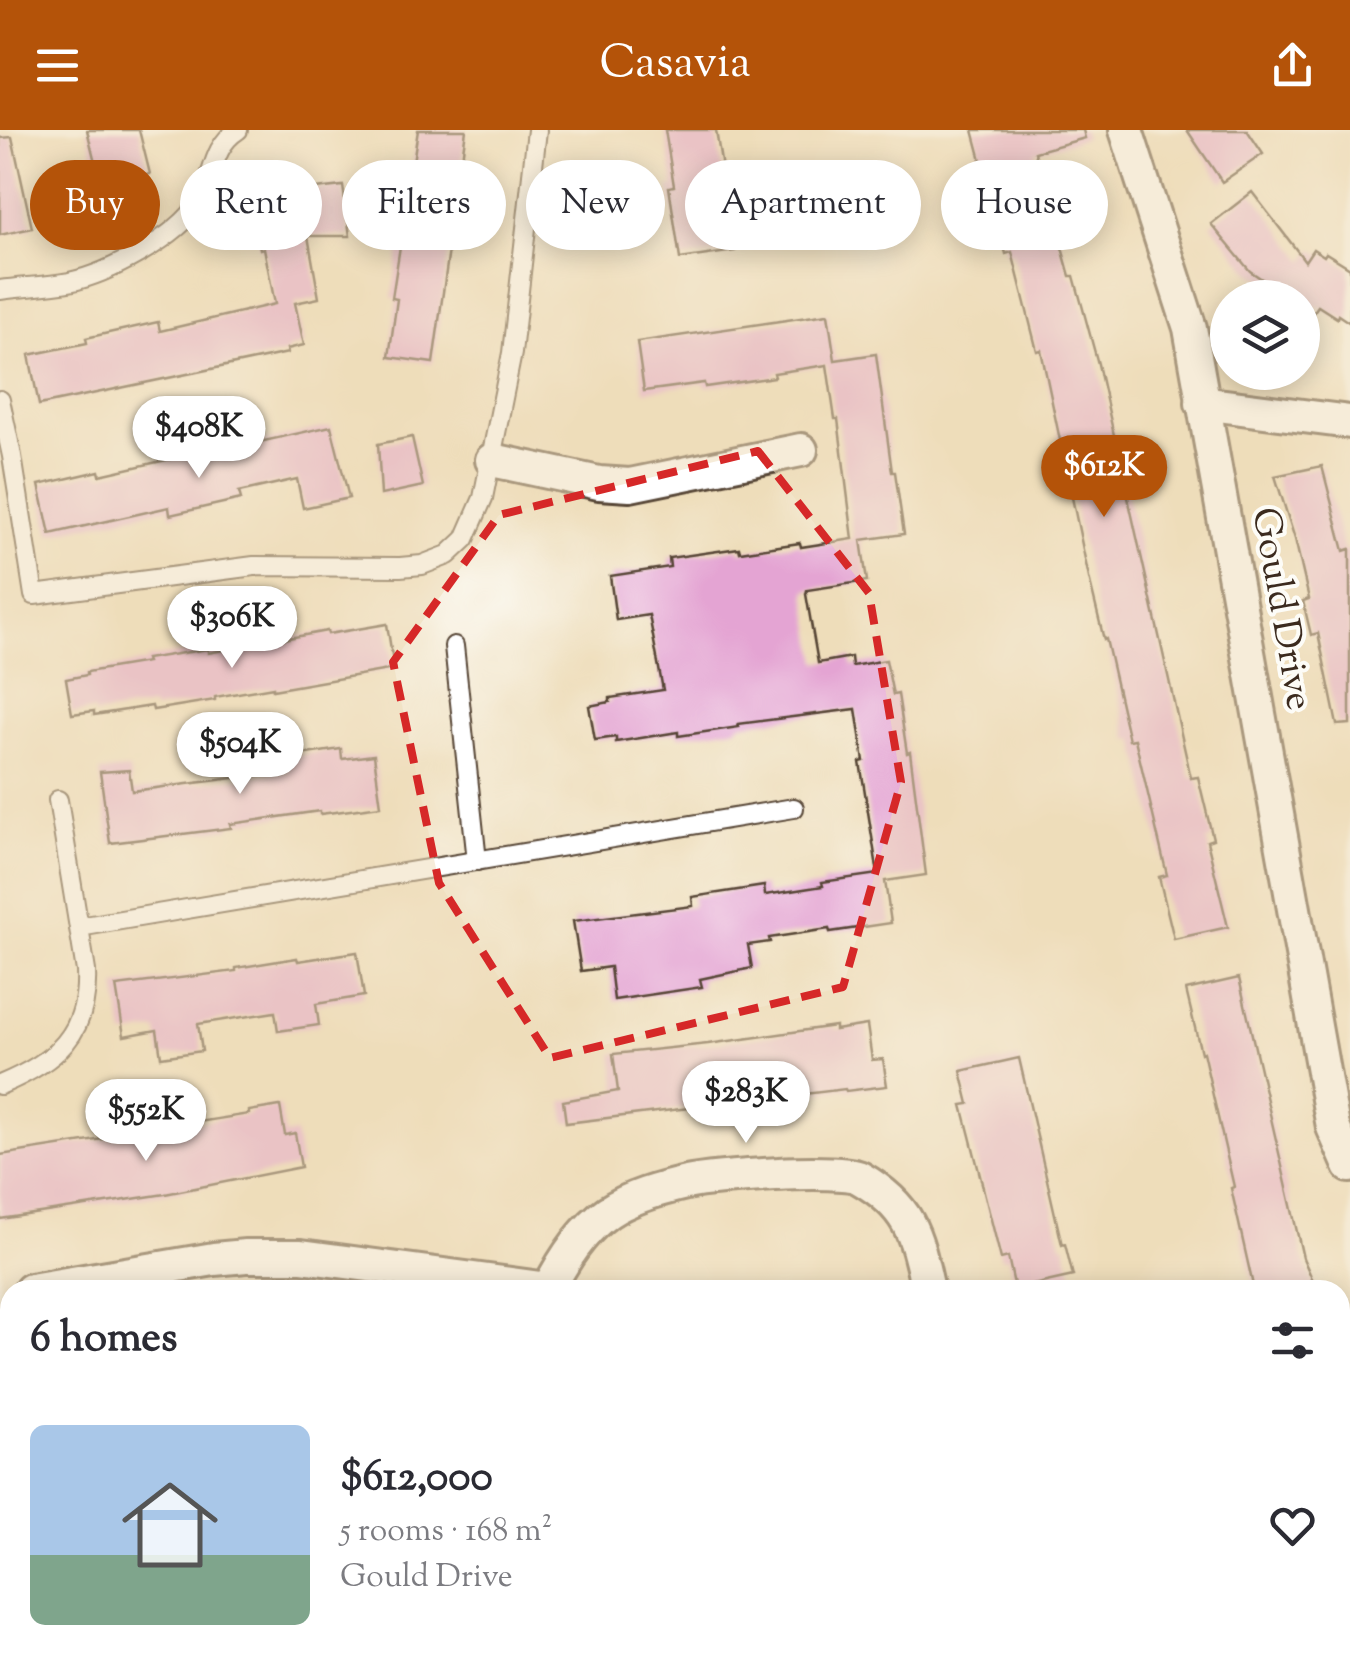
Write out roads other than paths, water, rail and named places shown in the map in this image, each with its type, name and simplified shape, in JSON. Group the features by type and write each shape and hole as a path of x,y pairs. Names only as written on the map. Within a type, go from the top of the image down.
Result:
{"street":[{"name":"Gould Drive","path":"1126,130 1190,328 1334,1126 1350,1166"},
{"path":"1202,403 1350,422"},
{"path":"492,460 599,484 630,485 801,450"},
{"path":"553,1280 591,1226 609,1211 658,1190 691,1182 838,1173 860,1179 894,1203 906,1217 926,1280"},
{"path":"90,1280 246,1256 301,1256 475,1280"}],"lane":[{"path":"0,290 71,281 152,246 196,206 219,148 238,130"},
{"path":"0,400 34,595 254,566 400,567 448,555 465,538 483,498 492,460 512,353 537,130"},
{"path":"454,646 477,860"},
{"path":"0,1085 30,1073 64,1046 76,1028 87,990 58,800"},
{"path":"79,927 794,808"}]}
